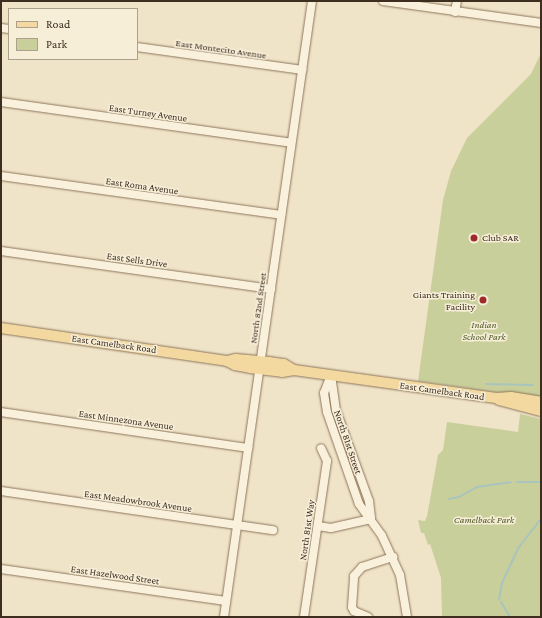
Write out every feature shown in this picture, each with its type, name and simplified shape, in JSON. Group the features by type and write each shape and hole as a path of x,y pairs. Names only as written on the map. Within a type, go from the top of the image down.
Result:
{"main road":[{"name":"East Camelback Road","path":"1,328 227,361 236,358 260,365 284,364 294,370 496,398 511,397 541,402"},
{"name":"East Camelback Road","path":"496,398 511,405 541,410"}],"street":[{"name":"North 82nd Street","path":"224,617 312,1"},
{"path":"383,1 541,23"},
{"path":"456,12 457,1"},
{"name":"East Montecito Avenue","path":"138,47 302,70"},
{"name":"East Turney Avenue","path":"1,102 291,143"},
{"name":"East Roma Avenue","path":"1,176 281,215"},
{"name":"East Sells Drive","path":"1,251 271,289"},
{"name":"North 81st Street","path":"331,375 336,410 369,501 371,519 393,557 404,589 407,617"},
{"name":"East Minnezona Avenue","path":"1,412 248,448"},
{"name":"North 81st Way","path":"304,617 327,461 321,448"},
{"name":"East Meadowbrook Avenue","path":"1,491 273,530"},
{"path":"318,526 331,528 371,519"},
{"path":"368,617 354,611 352,607 354,576 362,567 393,557"},
{"name":"East Hazelwood Street","path":"1,569 226,601"}],"green space":[{"name":"Indian School Park","path":"541,53 541,399 418,381 443,200 451,171 467,138 531,74"},
{"name":"Camelback Park","path":"520,414 541,419 541,617 442,617 441,578 430,544 428,545 424,533 421,533 418,520 425,521 427,516 438,455 443,450 447,422 518,432"}],"waterway":[{"path":"486,384 533,385"},
{"path":"449,499 459,497 477,487 511,482"},
{"path":"517,482 541,482"},
{"path":"499,599 502,583 519,547 541,519"},
{"path":"501,602 510,617"}],"place":[{"name":"Club SAR","path":"474,238"},
{"name":"Giants Training Facility","path":"483,300"}]}
